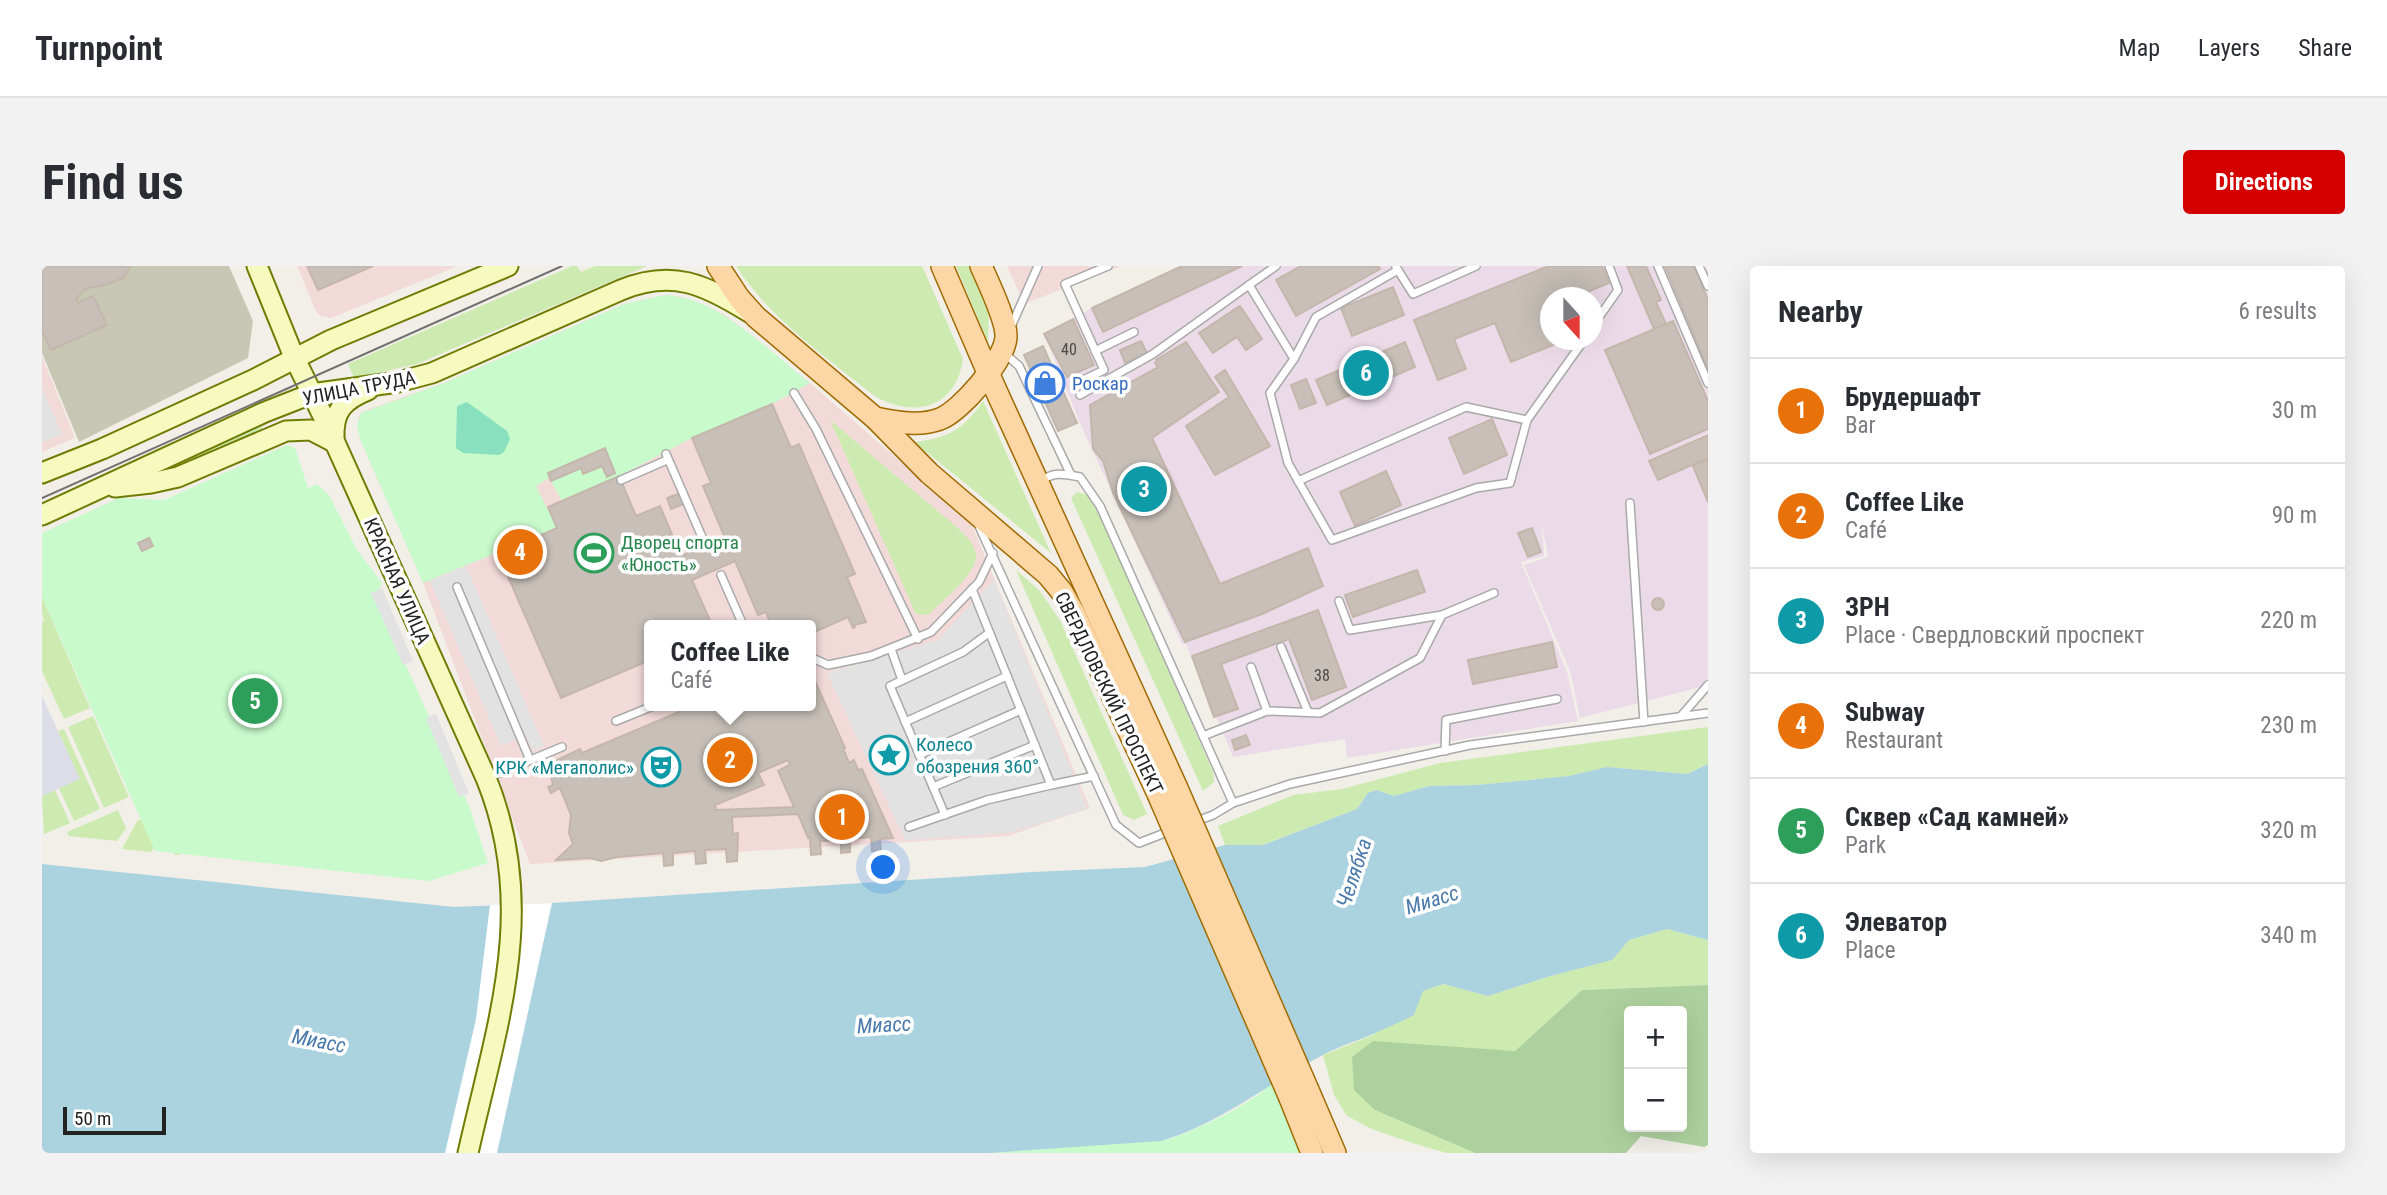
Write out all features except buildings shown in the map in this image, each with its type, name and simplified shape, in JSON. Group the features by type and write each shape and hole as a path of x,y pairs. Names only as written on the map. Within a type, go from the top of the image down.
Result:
{"main road":[{"name":"КРАСНАЯ УЛИЦА","path":"257,266 294,358 486,778 505,835 512,904 512,944 468,1153"},
{"name":"СВЕРДЛОВСКИЙ ПРОСПЕКТ","path":"718,266 755,317 875,418 929,472 1048,575 1062,592 1167,790"},
{"name":"СВЕРДЛОВСКИЙ ПРОСПЕКТ","path":"942,266 1039,482 1167,790 1299,1094 1312,1153"},
{"path":"875,418 911,423 939,420 951,414 989,375 1004,344 1000,311 981,266"},
{"path":"42,473 140,432 294,358 497,268"},
{"name":"УЛИЦА ТРУДА","path":"42,514 265,412 311,394 398,382 443,368 646,281 674,279 692,283 727,299 755,317"},
{"path":"100,488 151,483 178,477 286,431 311,430 334,442 335,418 344,404 365,391 398,382"},
{"name":"СВЕРДЛОВСКИЙ ПРОСПЕКТ","path":"1299,1094 1326,1132 1335,1153"},
{"path":"1326,1132 1350,1153"}],"lane":[{"path":"1038,266 1004,344 1018,366 1071,475"},
{"path":"1077,383 1104,370 1065,284 1108,266"},
{"path":"1080,394 1153,354 1276,266"},
{"path":"1476,266 1413,294 1397,268 1316,317 1294,359 1270,393 1288,463 1332,540 1476,488 1510,483 1527,420 1577,350"},
{"path":"1603,311 1618,290 1609,266"},
{"path":"1658,266 1708,383"},
{"path":"1699,266 1708,286"},
{"path":"1248,285 1294,359"},
{"path":"1095,351 1134,332"},
{"path":"794,393 816,429 918,639"},
{"path":"1298,481 1466,407 1527,420"},
{"path":"621,480 666,457 702,537"},
{"path":"1039,482 1046,476 1057,473 1080,477 1100,506 1233,803"},
{"path":"1630,503 1644,722"},
{"path":"970,509 993,553 1116,825 1139,843 1176,829"},
{"path":"816,660 828,666 891,649 931,632 979,582 993,553"},
{"path":"721,575 741,620"},
{"path":"457,587 530,760"},
{"path":"972,589 1051,785"},
{"path":"1339,601 1350,630 1443,615 1494,593"},
{"path":"1203,736 1267,711 1320,713 1420,658 1443,615"},
{"path":"944,815 890,686 963,652 989,633"},
{"path":"1281,647 1308,712"},
{"path":"891,649 902,680"},
{"path":"1251,667 1267,711"},
{"path":"905,722 1007,676"},
{"path":"1682,715 1708,685"},
{"path":"1445,751 1446,720 1557,699"},
{"path":"616,721 644,710"},
{"path":"919,755 1021,710"},
{"path":"1188,824 1233,803 1290,784 1445,751 1708,713"},
{"path":"933,788 1035,745"},
{"path":"486,778 562,747"},
{"path":"909,827 987,800 1094,776"}],"shaded area":[{"path":"42,266 229,266 253,321 248,358 79,442 42,353"},
{"path":"297,266 458,266 331,318 320,316 316,311"},
{"path":"1007,266 1121,266 1024,304"},
{"path":"1182,266 1708,266 1708,433 1689,442 1708,488 1708,685 1580,718 1570,671 1524,565 1548,557 1542,525 1544,556 1521,562 1567,672 1578,721 1347,758 1345,739 1233,757 1186,644 1182,644 1079,421 1044,334 1092,308"},
{"path":"667,295 683,297 725,315 810,383 971,523 1090,808 1008,836 530,864 423,583 360,439 358,419 361,413 444,383 624,304"},
{"path":"42,356 75,438 42,452"},
{"path":"42,388 62,434 42,443"},
{"path":"466,566 544,746 533,751 526,735 501,746 430,581"},
{"path":"994,580 1087,809 1009,833 905,840 827,673 938,640"},
{"path":"382,588 413,661 403,665 371,593"},
{"path":"42,696 80,779 42,796"},
{"path":"436,714 469,793 459,797 426,718"}],"green space":[{"path":"577,266 581,272 595,266 647,266 417,364 354,378 348,364"},
{"path":"736,266 922,266 963,359 959,376 952,389 932,404 905,407 876,397 782,321"},
{"path":"956,266 970,266 989,309 988,342"},
{"path":"665,295 685,298 724,315 810,383 772,404 692,438 619,476 562,501 549,478 536,486 557,528 423,583 360,439 357,425 361,413 444,383 624,304"},
{"path":"983,401 1051,553 914,442 946,435 969,419"},
{"path":"467,402 507,431 510,439 504,452 499,455 463,453 456,448 457,406"},
{"path":"830,420 959,529 974,548 976,556 970,571 957,588 928,615 916,614"},
{"path":"261,425 264,432 185,467 169,467"},
{"path":"287,445 295,448 308,488 317,484 329,495 357,550 382,583 375,596 469,806 488,863 429,881 155,851 42,597 42,533 119,498 164,500"},
{"path":"1077,492 1088,495 1100,515 1213,772 1214,782 1203,791 1071,498"},
{"path":"1016,570 1040,591 1061,622 1147,814 1134,820 1123,815"},
{"path":"42,597 90,708 64,719 42,671"},
{"path":"93,716 129,797 104,808 68,727"},
{"path":"1708,727 1708,764 1687,774 1607,767 1570,776 1477,785 1429,786 1394,796 1376,790 1368,793 1357,809 1262,845 1225,845 1218,826 1293,795 1342,789 1440,763"},
{"path":"64,729 100,809 74,821 59,788 79,779 58,731"},
{"path":"55,790 70,823 44,834 42,796"},
{"path":"174,805 206,820 179,855 175,855 171,846 156,845 151,852 122,849 137,821"},
{"path":"118,810 126,828 117,841 69,836 67,832"},
{"path":"1667,929 1708,940 1708,985 1582,990 1515,1051 1451,1048 1375,1110 1475,1153 1447,1153 1372,1129 1347,1116 1334,1095 1323,1055 1373,1035 1423,991 1443,984 1488,996 1611,960 1629,940"},
{"path":"1708,985 1708,1145 1704,1147 1641,1136 1626,1153 1475,1153 1375,1110 1354,1090 1352,1057 1373,1041 1515,1051 1582,990"},
{"path":"1272,1084 1299,1153 989,1153 1166,1140 1222,1117"}],"water":[{"path":"1708,764 1708,940 1667,929 1629,940 1612,960 1488,996 1443,984 1423,991 1414,1015 1327,1053 1223,1114 1183,1134 1161,1141 989,1153 42,1153 42,864 454,907 552,903 1145,867 1225,845 1263,845 1357,809 1368,793 1376,790 1394,796 1429,786 1477,785 1569,776 1607,767 1687,774"}],"pier":[{"path":"552,903 497,1153 445,1153 476,1019 490,905"}],"tram line":[{"path":"42,498 562,266"}],"place":[{"name":"Элеватор","path":"1366,373"},
{"name":"Роскар","path":"1045,383"},
{"name":"ЗРН","path":"1144,489"},
{"name":"Subway","path":"520,552"},
{"name":"Дворец спорта «Юность»","path":"594,553"},
{"name":"Сквер «Сад камней»","path":"255,701"},
{"name":"Колесо обозрения 360°","path":"889,755"},
{"name":"Coffee Like","path":"730,760"},
{"name":"КРК «Мегаполис»","path":"661,767"},
{"name":"Брудершафт","path":"842,817"}],"water label":[{"name":"Челябка","path":"1354,873"},
{"name":"Миасс","path":"1432,900"},
{"name":"Миасс","path":"884,1025"},
{"name":"Миасс","path":"319,1041"}]}
